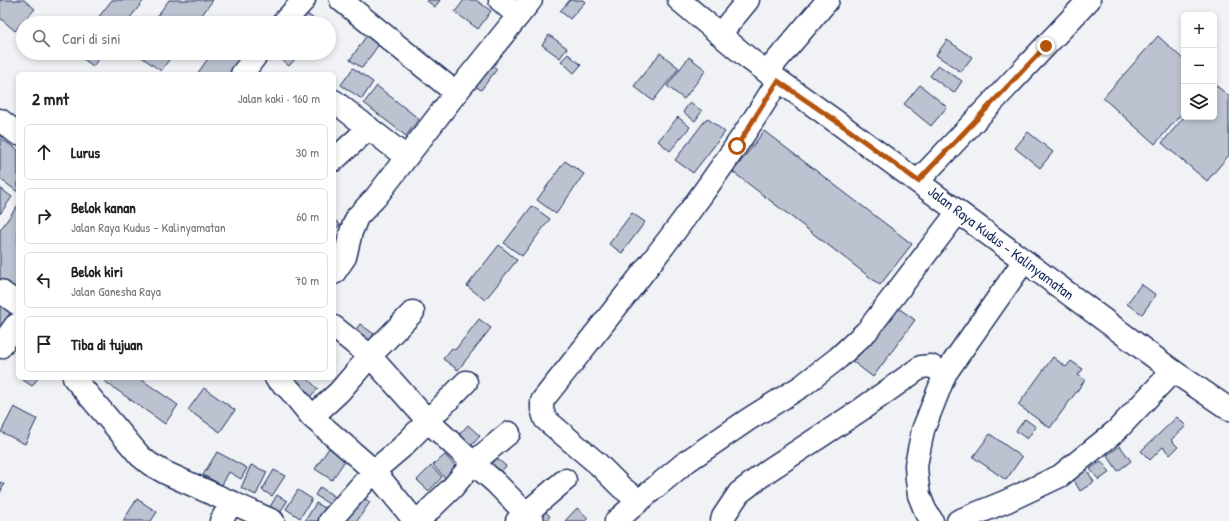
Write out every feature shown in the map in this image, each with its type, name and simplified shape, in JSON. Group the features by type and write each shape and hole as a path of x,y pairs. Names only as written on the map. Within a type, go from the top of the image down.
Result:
{"street":[{"path":"289,16 304,0"},
{"path":"341,0 456,93"},
{"path":"336,271 345,257 351,232 357,217 376,197 456,93 525,8 500,0"},
{"name":"Jalan Raya Kudus - Kalinyamatan","path":"679,0 772,77 846,128 1173,371 1229,410"},
{"path":"720,34 748,0"},
{"path":"918,181 1089,0"},
{"path":"639,501 621,487 598,464 545,419 542,410 542,402 675,232 737,146 772,77 826,1"},
{"path":"244,72 253,60"},
{"path":"336,103 406,157"},
{"path":"0,120 16,132"},
{"path":"336,158 369,128"},
{"path":"616,521 686,462 748,419 802,386 838,358 867,331 958,212"},
{"path":"932,521 925,510 919,495 916,465 923,430 945,374 1024,261"},
{"path":"0,291 16,303"},
{"path":"312,417 339,392 370,356 413,312"},
{"path":"0,347 16,325"},
{"path":"336,329 370,356 428,421 496,483 525,518 565,480"},
{"path":"722,521 723,517 739,493 763,474 859,411 922,367 931,366 945,374"},
{"path":"958,521 1008,501 1060,476 1116,431 1173,371"},
{"path":"278,380 290,390 312,417 374,471 416,521 453,487 473,463 509,433"},
{"path":"84,382 140,456 150,464 166,473 273,521"},
{"path":"330,521 374,471 401,448 466,382"},
{"path":"221,521 232,502"}],"building":[{"path":"0,0 24,0 35,9 29,16 16,16 15,31 0,18"},
{"path":"112,0 144,0 131,16 99,16"},
{"path":"169,0 213,0 201,16 157,16"},
{"path":"426,0 440,0 435,7"},
{"path":"464,0 476,0 491,11 478,29 455,12"},
{"path":"570,0 583,0 585,2 570,19 560,11"},
{"path":"369,32 382,40 362,68 350,60"},
{"path":"549,35 567,48 560,58 542,45"},
{"path":"1158,36 1181,57 1181,114 1155,144 1103,98"},
{"path":"947,40 972,57 961,72 936,55"},
{"path":"660,53 679,68 653,101 634,86"},
{"path":"568,54 581,65 574,73 561,61"},
{"path":"689,57 706,70 684,99 667,86"},
{"path":"85,60 98,60 93,66"},
{"path":"146,60 169,60 161,71"},
{"path":"207,60 247,60 238,72 198,72"},
{"path":"282,60 294,60 289,66"},
{"path":"488,62 497,69 481,90 472,84"},
{"path":"938,65 962,81 954,93 930,76"},
{"path":"353,68 373,82 362,99 341,85"},
{"path":"920,85 947,107 931,126 904,104"},
{"path":"377,86 419,119 406,136 364,103"},
{"path":"1217,86 1229,96 1229,155 1207,181 1162,143 1181,120 1217,120"},
{"path":"690,102 702,111 695,121 683,112"},
{"path":"678,117 690,127 670,151 658,141"},
{"path":"707,118 725,132 693,173 675,160"},
{"path":"764,131 912,244 880,285 733,172"},
{"path":"1028,132 1053,152 1040,168 1015,148"},
{"path":"0,138 16,149 16,191 0,179"},
{"path":"565,161 584,174 556,214 537,200"},
{"path":"0,188 12,197 0,214"},
{"path":"532,206 550,219 522,256 504,243"},
{"path":"16,208 16,291 0,279 0,230"},
{"path":"632,213 645,222 622,253 609,244"},
{"path":"336,221 340,225 336,228"},
{"path":"499,245 517,260 485,300 467,286"},
{"path":"1141,284 1156,295 1142,314 1127,304"},
{"path":"0,300 13,309 0,327"},
{"path":"894,305 915,320 873,377 852,361"},
{"path":"479,319 491,328 458,370 443,359 452,348 455,350"},
{"path":"360,324 374,334 365,346 351,336"},
{"path":"1053,357 1066,367 1071,361 1083,369 1078,375 1085,380 1050,428 1018,405"},
{"path":"23,380 36,380 32,386"},
{"path":"142,380 178,405 165,424 104,381"},
{"path":"288,380 309,380 318,389 306,400"},
{"path":"204,388 235,410 220,432 188,410"},
{"path":"14,407 37,419 25,444 1,432"},
{"path":"1177,417 1186,426 1171,440 1178,447 1170,455 1163,447 1150,460 1141,451"},
{"path":"1025,419 1036,427 1027,439 1016,431"},
{"path":"468,425 480,436 465,453 453,441"},
{"path":"990,434 1022,457 1006,480 973,457"},
{"path":"1120,446 1131,461 1118,471 1107,455"},
{"path":"329,448 346,459 332,480 315,469"},
{"path":"217,452 247,468 241,479 229,472 222,485 203,475"},
{"path":"445,455 457,468 445,478 433,465"},
{"path":"495,457 506,466 498,475 488,466"},
{"path":"1101,461 1110,472 1099,480 1090,469"},
{"path":"251,465 267,472 256,495 241,488"},
{"path":"431,466 442,477 429,491 417,480"},
{"path":"1085,467 1094,482 1080,491 1071,475"},
{"path":"274,470 285,476 272,496 262,490"},
{"path":"0,482 4,484 0,493"},
{"path":"320,487 337,498 332,506 315,495"},
{"path":"298,490 312,499 300,518 286,509"},
{"path":"277,495 287,501 280,513 270,507"},
{"path":"359,495 370,502 357,521 343,521"},
{"path":"137,499 157,512 151,521 123,521"},
{"path":"316,503 327,509 320,521 305,521"},
{"path":"539,506 550,516 546,521 539,521"},
{"path":"577,508 588,518 585,521 565,521"}],"route":[{"path":"737,146 778,81 846,128 918,181 1046,46"}]}
